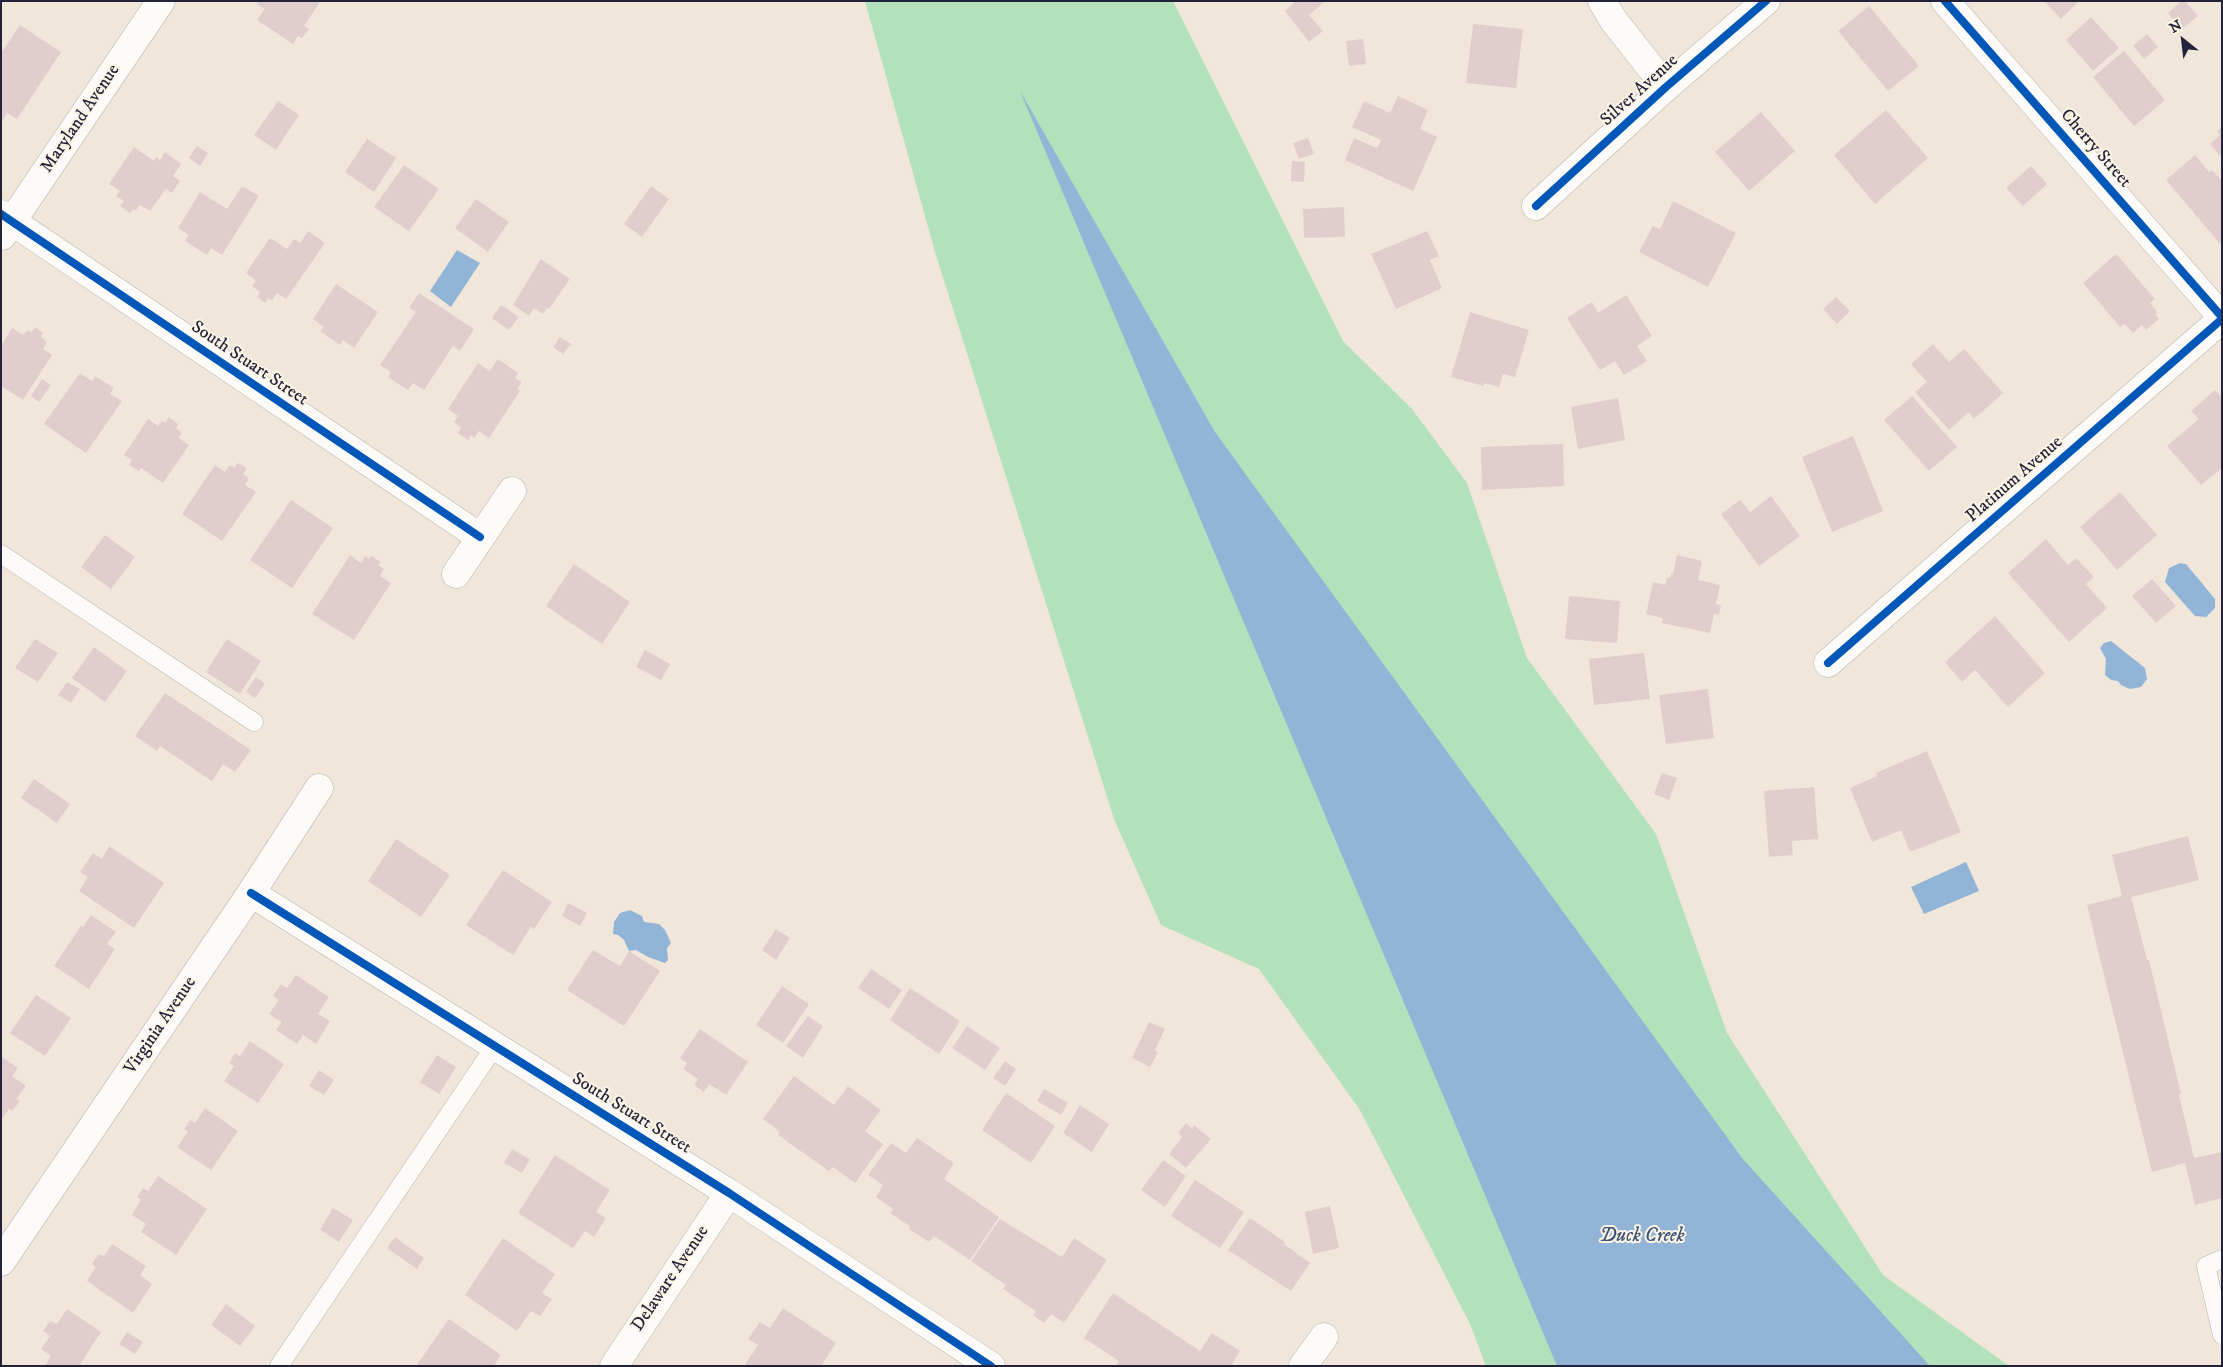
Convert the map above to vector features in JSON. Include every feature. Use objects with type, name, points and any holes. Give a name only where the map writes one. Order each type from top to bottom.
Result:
[{"type":"street","name":"Maryland Avenue","points":[[5,224],[161,1]]},
{"type":"street","points":[[1602,1],[1614,21],[1666,87]]},
{"type":"street","name":"Silver Avenue","points":[[1536,206],[1666,87],[1766,1]]},
{"type":"street","name":"Cherry Street","points":[[1945,1],[2222,318]]},
{"type":"street","name":"South Stuart Street","points":[[5,224],[480,538]]},
{"type":"street","name":"Platinum Avenue","points":[[1828,663],[2222,318]]},
{"type":"street","points":[[456,574],[512,491]]},
{"type":"street","name":"Virginia Avenue","points":[[1,1262],[252,893],[319,788]]},
{"type":"street","name":"South Stuart Street","points":[[252,893],[728,1192],[981,1363]]},
{"type":"street","name":"Delaware Avenue","points":[[614,1366],[728,1192]]},
{"type":"street","points":[[1303,1366],[1324,1337]]},
{"type":"lane","points":[[1,554],[254,722]]},
{"type":"lane","points":[[279,1366],[495,1046]]},
{"type":"lane","points":[[2222,1259],[2206,1266],[2222,1335]]},
{"type":"green space","points":[[865,1],[1173,1],[1343,341],[1412,409],[1467,483],[1527,658],[1656,834],[1727,1033],[1883,1275],[2009,1366],[1486,1366],[1470,1324],[1360,1110],[1259,969],[1161,925],[1114,819],[935,252]]},
{"type":"water","name":"Duck Creek","points":[[1020,91],[1215,432],[1742,1158],[1930,1366],[1557,1366]]},
{"type":"water","points":[[457,250],[480,263],[451,307],[430,291]]},
{"type":"water","points":[[2180,563],[2186,564],[2215,599],[2215,608],[2206,617],[2195,616],[2165,582],[2169,568]]},
{"type":"water","points":[[2111,641],[2145,668],[2147,679],[2141,687],[2130,689],[2105,675],[2106,659],[2100,648],[2104,643]]},
{"type":"water","points":[[1966,862],[1979,891],[1924,914],[1911,887]]},
{"type":"water","points":[[630,910],[642,916],[644,922],[659,924],[665,930],[671,943],[667,948],[668,960],[665,963],[636,950],[629,951],[624,940],[618,935],[613,934],[614,922],[620,913]]},
{"type":"building","points":[[259,1],[320,2],[304,26],[309,29],[302,38],[298,36],[293,44],[257,20],[265,9],[257,4]]},
{"type":"building","points":[[1296,1],[1322,1],[1323,3],[1309,15],[1323,31],[1309,42],[1285,11]]},
{"type":"building","points":[[2044,1],[2079,1],[2061,19]]},
{"type":"building","points":[[2182,1],[2185,1],[2198,16],[2182,29],[2168,13]]},
{"type":"building","points":[[1869,6],[1919,66],[1888,91],[1838,31]]},
{"type":"building","points":[[2091,17],[2119,48],[2093,71],[2066,40]]},
{"type":"building","points":[[1473,24],[1523,29],[1516,88],[1466,83]]},
{"type":"building","points":[[20,25],[61,52],[17,119],[7,113],[3,120],[1,119],[1,53]]},
{"type":"building","points":[[2147,34],[2158,47],[2144,59],[2133,46]]},
{"type":"building","points":[[1363,39],[1366,64],[1349,66],[1346,41]]},
{"type":"building","points":[[2124,51],[2165,100],[2134,126],[2093,77]]},
{"type":"building","points":[[1398,96],[1428,110],[1420,129],[1437,137],[1413,191],[1345,160],[1354,138],[1377,148],[1381,140],[1352,127],[1364,101],[1390,113]]},
{"type":"building","points":[[278,101],[299,115],[276,150],[254,135]]},
{"type":"building","points":[[1886,110],[1928,158],[1875,204],[1834,155]]},
{"type":"building","points":[[1761,112],[1795,151],[1749,191],[1715,152]]},
{"type":"building","points":[[2222,127],[2222,158],[2210,144],[2220,135],[2217,131]]},
{"type":"building","points":[[1308,138],[1314,154],[1299,159],[1293,143]]},
{"type":"building","points":[[367,139],[396,158],[374,192],[345,172]]},
{"type":"building","points":[[197,146],[208,153],[200,166],[189,158]]},
{"type":"building","points":[[134,147],[154,161],[156,157],[160,160],[165,152],[181,164],[173,176],[180,181],[172,193],[166,189],[150,211],[140,205],[130,213],[120,206],[124,201],[116,196],[120,191],[109,184]]},
{"type":"building","points":[[2195,155],[2209,172],[2212,170],[2222,181],[2222,246],[2166,180]]},
{"type":"building","points":[[1292,161],[1305,162],[1304,182],[1291,181]]},
{"type":"building","points":[[404,165],[439,189],[409,231],[374,207]]},
{"type":"building","points":[[2031,166],[2047,184],[2023,206],[2006,188]]},
{"type":"building","points":[[242,186],[259,196],[222,255],[211,248],[207,255],[185,241],[189,235],[178,228],[200,192],[227,209]]},
{"type":"building","points":[[651,186],[669,199],[642,237],[624,224]]},
{"type":"building","points":[[476,199],[509,222],[488,252],[455,228]]},
{"type":"building","points":[[1673,201],[1736,233],[1708,287],[1639,252],[1653,226],[1660,229]]},
{"type":"building","points":[[1344,207],[1345,237],[1304,238],[1303,209]]},
{"type":"building","points":[[308,231],[325,243],[286,299],[277,293],[272,300],[269,298],[265,303],[257,297],[260,292],[252,286],[256,281],[246,273],[270,238],[287,249],[294,239],[300,243]]},
{"type":"building","points":[[1427,231],[1439,256],[1430,260],[1442,288],[1396,309],[1371,254]]},
{"type":"building","points":[[2116,254],[2155,299],[2150,303],[2157,312],[2155,314],[2159,319],[2146,330],[2142,325],[2133,333],[2125,324],[2120,327],[2083,283]]},
{"type":"building","points":[[541,259],[570,279],[549,309],[547,308],[543,314],[534,308],[529,316],[513,305]]},
{"type":"building","points":[[336,284],[378,312],[354,348],[343,340],[340,345],[320,331],[324,327],[313,319]]},
{"type":"building","points":[[419,293],[474,329],[460,351],[453,346],[424,390],[413,383],[408,390],[388,377],[391,372],[380,365],[416,312],[409,308]]},
{"type":"building","points":[[1626,295],[1652,336],[1637,346],[1647,361],[1624,375],[1615,361],[1600,370],[1567,318],[1592,302],[1598,313]]},
{"type":"building","points":[[1836,297],[1850,311],[1837,324],[1823,309]]},
{"type":"building","points":[[501,305],[519,317],[509,330],[492,318]]},
{"type":"building","points":[[1470,312],[1529,330],[1515,377],[1503,374],[1499,387],[1484,383],[1484,386],[1451,377]]},
{"type":"building","points":[[35,327],[43,333],[41,337],[47,342],[43,349],[52,355],[23,400],[1,386],[1,346],[12,328],[23,335],[28,330],[32,332]]},
{"type":"building","points":[[560,337],[571,344],[563,354],[553,347]]},
{"type":"building","points":[[1933,344],[1949,362],[1964,349],[2003,393],[1974,419],[1969,412],[1949,430],[1915,392],[1927,382],[1911,364]]},
{"type":"building","points":[[498,359],[518,373],[515,378],[522,382],[517,389],[520,391],[489,438],[479,431],[474,438],[471,435],[468,440],[458,433],[461,428],[454,422],[458,416],[448,409],[478,363],[490,371]]},
{"type":"building","points":[[80,373],[92,381],[95,376],[114,388],[110,394],[122,401],[86,453],[44,424]]},
{"type":"building","points":[[42,379],[51,385],[39,402],[31,396]]},
{"type":"building","points":[[2215,390],[2222,398],[2222,468],[2201,485],[2167,446],[2199,419],[2191,411]]},
{"type":"building","points":[[1912,396],[1957,447],[1929,471],[1884,420]]},
{"type":"building","points":[[1618,398],[1625,440],[1578,449],[1571,407]]},
{"type":"building","points":[[169,417],[178,424],[176,428],[182,433],[179,438],[189,445],[163,483],[141,468],[139,471],[129,465],[132,460],[124,455],[148,419],[158,426],[162,421],[165,423]]},
{"type":"building","points":[[1853,436],[1883,511],[1832,532],[1802,457]]},
{"type":"building","points":[[1563,444],[1564,486],[1482,490],[1481,447]]},
{"type":"building","points":[[238,463],[247,468],[243,474],[249,478],[245,485],[256,492],[222,541],[182,514],[215,465],[225,472],[230,465],[234,468]]},
{"type":"building","points":[[2120,492],[2157,535],[2117,570],[2080,527]]},
{"type":"building","points":[[1771,496],[1800,536],[1759,566],[1721,514],[1740,500],[1750,512]]},
{"type":"building","points":[[291,500],[333,528],[292,588],[250,560]]},
{"type":"building","points":[[105,535],[135,557],[111,589],[81,567]]},
{"type":"building","points":[[2046,539],[2068,565],[2076,558],[2094,577],[2086,584],[2107,608],[2069,642],[2008,573]]},
{"type":"building","points":[[350,555],[361,563],[365,556],[369,559],[371,556],[381,562],[378,565],[384,569],[380,576],[391,583],[354,640],[312,614]]},
{"type":"building","points":[[1677,555],[1702,561],[1698,580],[1720,585],[1716,604],[1721,605],[1719,615],[1714,614],[1710,633],[1662,623],[1663,618],[1646,614],[1653,582],[1665,585],[1667,578],[1670,578],[1671,573],[1673,574]]},
{"type":"building","points":[[574,564],[630,602],[602,644],[546,606]]},
{"type":"building","points":[[2152,579],[2176,606],[2156,623],[2132,596]]},
{"type":"building","points":[[1569,596],[1620,601],[1617,643],[1565,639]]},
{"type":"building","points":[[1995,616],[2045,673],[2008,707],[1975,670],[1962,682],[1945,662]]},
{"type":"building","points":[[35,639],[58,653],[38,682],[15,668]]},
{"type":"building","points":[[227,639],[261,661],[240,694],[206,672]]},
{"type":"building","points":[[94,647],[127,671],[105,702],[72,678]]},
{"type":"building","points":[[645,650],[670,664],[661,680],[636,667]]},
{"type":"building","points":[[1644,653],[1650,699],[1594,705],[1589,659]]},
{"type":"building","points":[[256,677],[265,684],[255,698],[246,692]]},
{"type":"building","points":[[67,682],[80,689],[71,703],[58,695]]},
{"type":"building","points":[[1708,689],[1714,738],[1666,744],[1659,695]]},
{"type":"building","points":[[165,693],[251,750],[235,772],[223,764],[212,781],[160,746],[157,751],[135,736]]},
{"type":"building","points":[[1927,751],[1961,832],[1910,852],[1901,830],[1872,842],[1850,788],[1877,776],[1876,773]]},
{"type":"building","points":[[1662,773],[1677,778],[1669,800],[1654,794]]},
{"type":"building","points":[[34,779],[70,804],[57,823],[21,798]]},
{"type":"building","points":[[1814,787],[1818,839],[1792,841],[1793,855],[1769,857],[1764,791]]},
{"type":"building","points":[[2188,836],[2199,880],[2131,897],[2147,960],[2149,960],[2181,1094],[2179,1095],[2194,1158],[2222,1152],[2222,1198],[2195,1205],[2185,1163],[2152,1172],[2087,905],[2122,896],[2112,855]]},
{"type":"building","points":[[396,839],[450,875],[421,917],[368,881]]},
{"type":"building","points":[[109,846],[164,883],[134,928],[79,891],[88,877],[80,872],[93,853],[102,859]]},
{"type":"building","points":[[503,870],[552,902],[534,929],[531,927],[513,955],[466,925]]},
{"type":"building","points":[[568,903],[587,913],[580,926],[562,916]]},
{"type":"building","points":[[91,915],[116,932],[107,944],[115,949],[89,989],[54,966],[81,926],[83,927]]},
{"type":"building","points":[[776,929],[790,938],[776,960],[762,950]]},
{"type":"building","points":[[593,950],[620,966],[629,951],[660,971],[624,1026],[567,990]]},
{"type":"building","points":[[871,969],[902,990],[889,1009],[858,988]]},
{"type":"building","points":[[296,975],[329,997],[318,1014],[330,1021],[316,1044],[303,1035],[297,1044],[276,1030],[282,1022],[269,1014],[279,1000],[273,996],[281,984],[287,988]]},
{"type":"building","points":[[782,986],[809,1004],[783,1043],[756,1025]]},
{"type":"building","points":[[910,988],[960,1021],[939,1054],[890,1020]]},
{"type":"building","points":[[36,995],[71,1018],[45,1056],[10,1033]]},
{"type":"building","points":[[808,1016],[823,1026],[803,1058],[786,1046]]},
{"type":"building","points":[[1149,1022],[1165,1029],[1155,1050],[1158,1052],[1150,1067],[1132,1058]]},
{"type":"building","points":[[967,1026],[1000,1048],[985,1070],[952,1048]]},
{"type":"building","points":[[700,1029],[748,1062],[726,1095],[709,1084],[704,1092],[694,1085],[698,1079],[683,1069],[687,1063],[680,1058]]},
{"type":"building","points":[[250,1041],[284,1064],[258,1103],[224,1081],[234,1066],[229,1063],[235,1053],[240,1056]]},
{"type":"building","points":[[437,1055],[456,1067],[439,1094],[420,1082]]},
{"type":"building","points":[[1,1056],[18,1068],[12,1076],[26,1086],[16,1099],[20,1101],[12,1111],[9,1109],[1,1120]]},
{"type":"building","points":[[1005,1061],[1016,1069],[1005,1086],[993,1078]]},
{"type":"building","points":[[319,1070],[334,1080],[324,1095],[309,1086]]},
{"type":"building","points":[[794,1076],[834,1105],[848,1086],[881,1110],[865,1131],[883,1144],[855,1183],[833,1167],[829,1171],[778,1135],[780,1132],[763,1119]]},
{"type":"building","points":[[1044,1089],[1068,1103],[1061,1115],[1037,1101]]},
{"type":"building","points":[[1006,1093],[1055,1126],[1031,1163],[982,1130]]},
{"type":"building","points":[[1080,1105],[1109,1124],[1092,1152],[1063,1133]]},
{"type":"building","points":[[205,1108],[238,1131],[211,1170],[177,1147],[188,1132],[184,1129],[190,1120],[195,1123]]},
{"type":"building","points":[[1186,1123],[1192,1129],[1194,1125],[1211,1139],[1186,1168],[1169,1154],[1182,1137],[1178,1133]]},
{"type":"building","points":[[917,1138],[954,1163],[944,1179],[999,1217],[970,1260],[934,1236],[929,1242],[909,1229],[911,1227],[890,1213],[893,1209],[876,1197],[883,1185],[868,1175],[891,1143],[906,1153]]},
{"type":"building","points":[[512,1149],[530,1159],[522,1173],[504,1163]]},
{"type":"building","points":[[555,1155],[610,1190],[596,1212],[606,1218],[594,1237],[585,1231],[573,1248],[518,1213]]},
{"type":"building","points":[[1163,1160],[1186,1176],[1165,1207],[1141,1190]]},
{"type":"building","points":[[158,1176],[207,1209],[176,1255],[141,1232],[146,1224],[132,1215],[141,1200],[137,1197],[143,1188],[148,1191]]},
{"type":"building","points":[[1195,1180],[1244,1212],[1220,1248],[1171,1216]]},
{"type":"building","points":[[1330,1206],[1339,1248],[1313,1254],[1305,1212]]},
{"type":"building","points":[[333,1208],[353,1220],[339,1242],[320,1230]]},
{"type":"building","points":[[1250,1218],[1285,1242],[1284,1244],[1310,1263],[1291,1291],[1228,1250]]},
{"type":"building","points":[[1000,1219],[1062,1257],[1074,1238],[1107,1260],[1064,1323],[1051,1314],[1044,1323],[1033,1315],[1036,1311],[1003,1289],[1006,1285],[971,1261]]},
{"type":"building","points":[[395,1237],[424,1258],[417,1269],[387,1248]]},
{"type":"building","points":[[503,1238],[555,1274],[542,1293],[552,1299],[540,1316],[531,1311],[517,1331],[465,1295]]},
{"type":"building","points":[[112,1244],[146,1266],[140,1275],[152,1284],[133,1313],[87,1281],[96,1267],[92,1264],[99,1254],[104,1256]]},
{"type":"building","points":[[1113,1293],[1200,1351],[1212,1333],[1240,1351],[1231,1366],[1116,1366],[1119,1361],[1084,1338]]},
{"type":"building","points":[[226,1304],[255,1326],[240,1346],[211,1325]]},
{"type":"building","points":[[783,1308],[836,1343],[821,1366],[745,1365],[758,1345],[748,1339],[760,1322],[770,1328]]},
{"type":"building","points":[[67,1309],[101,1332],[79,1366],[45,1366],[51,1356],[41,1349],[50,1336],[43,1331],[50,1321],[57,1324]]},
{"type":"building","points":[[449,1319],[501,1355],[494,1366],[416,1366]]},
{"type":"building","points":[[127,1332],[143,1342],[135,1354],[119,1344]]},
{"type":"cycle path","points":[[1536,206],[1666,87],[1766,1]]},
{"type":"cycle path","points":[[1945,1],[2222,317]]},
{"type":"cycle path","points":[[1,214],[480,537]]},
{"type":"cycle path","points":[[1828,663],[2222,319]]},
{"type":"cycle path","points":[[251,893],[729,1193],[991,1366]]}]
